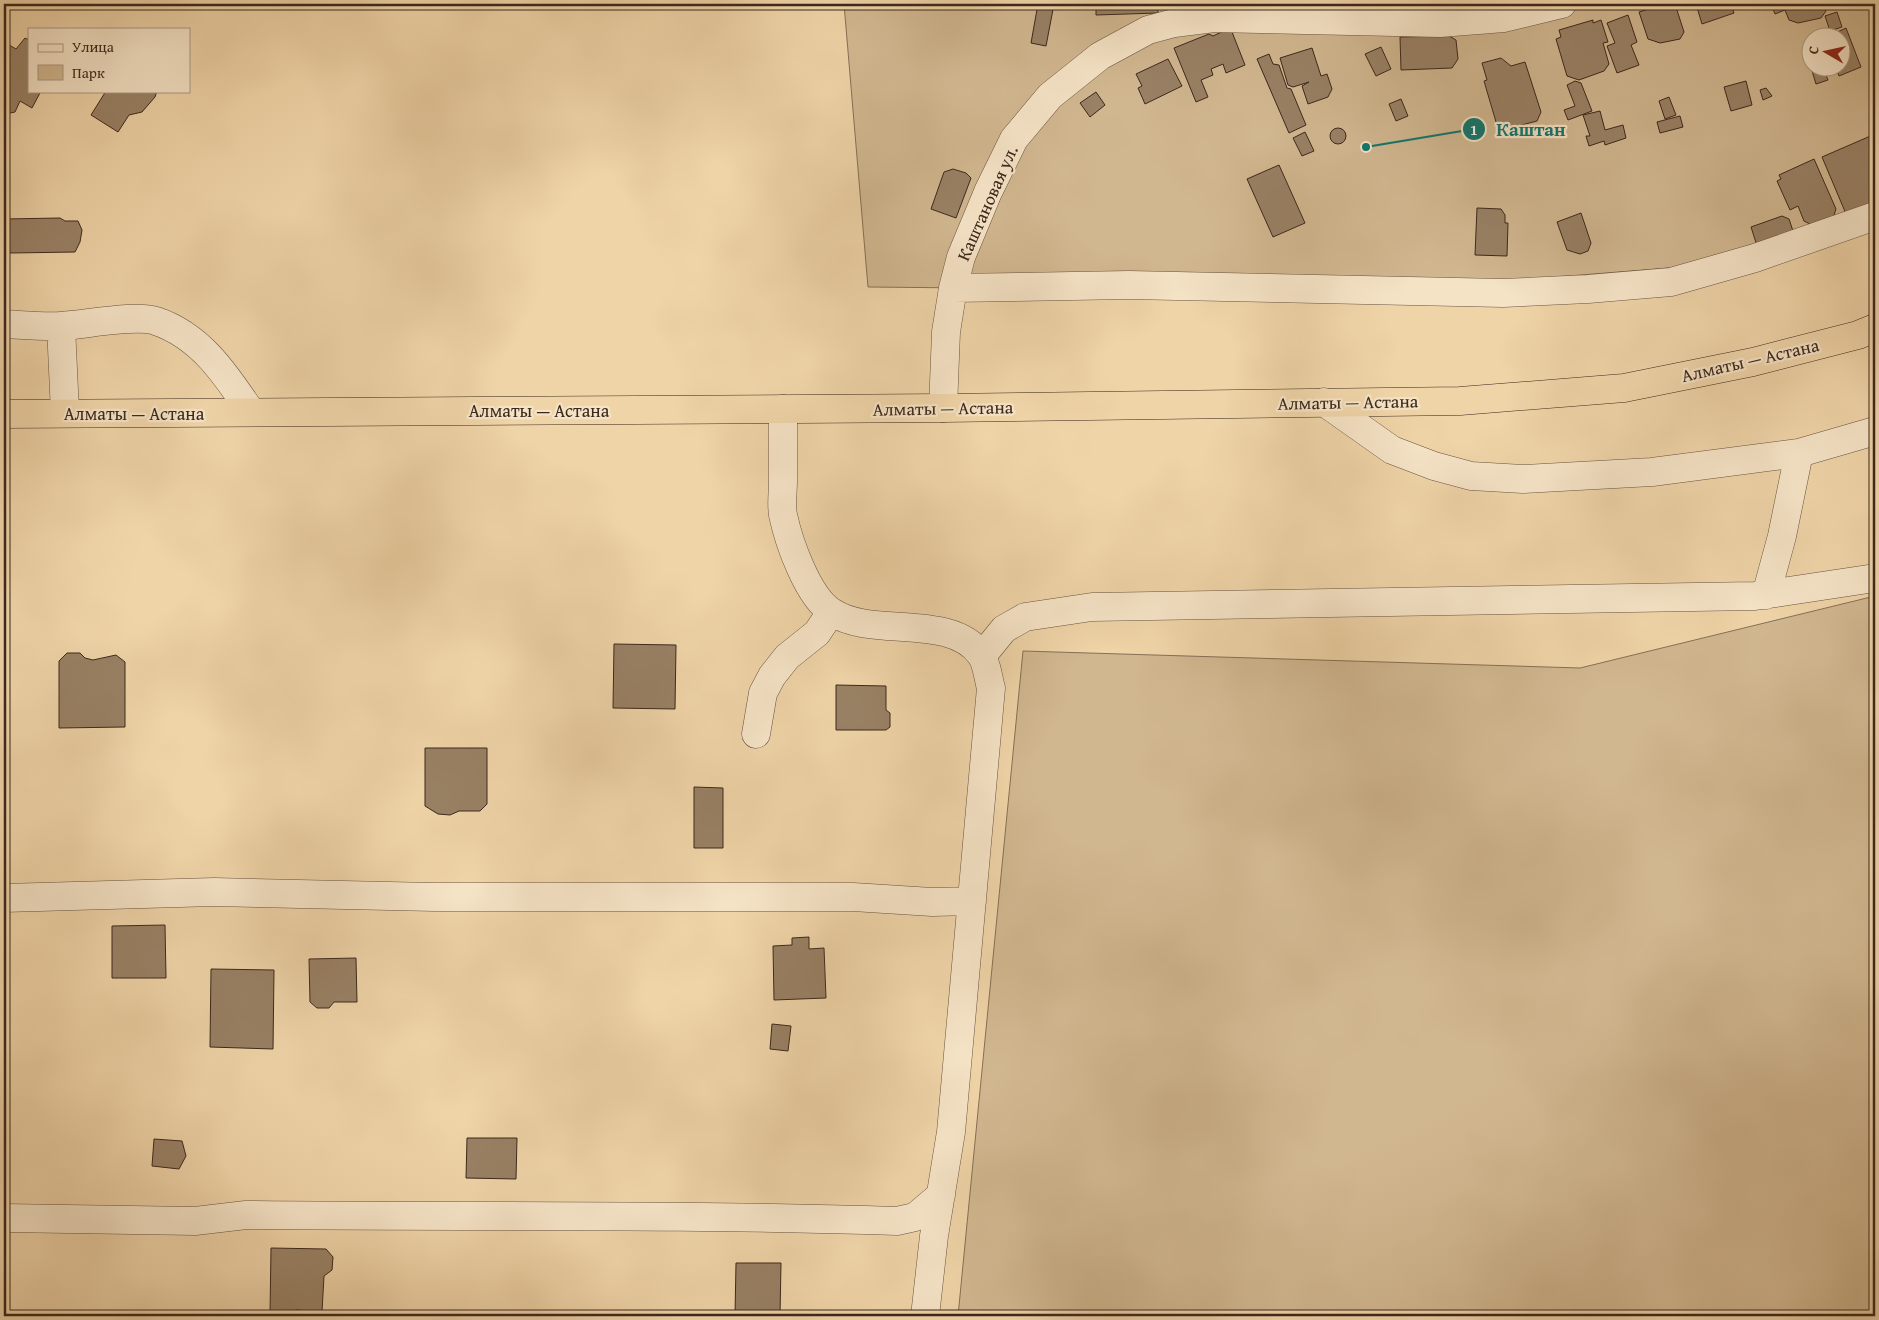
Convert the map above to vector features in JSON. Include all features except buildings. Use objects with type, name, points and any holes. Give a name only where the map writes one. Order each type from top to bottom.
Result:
[{"type":"highway","name":"Алматы — Астана","points":[[4,414],[943,408],[1460,401],[1624,388],[1753,362],[1858,335],[1875,328]]},
{"type":"street","name":"Каштановая ул.","points":[[943,408],[946,332],[953,288],[961,257],[988,192],[1014,139],[1050,96],[1100,56],[1148,30],[1174,23],[1214,18],[1440,22],[1504,18],[1562,4]]},
{"type":"street","points":[[953,288],[1129,285],[1503,293],[1588,289],[1671,282],[1755,258],[1875,216]]},
{"type":"street","points":[[4,324],[61,326],[111,321],[154,320],[177,330],[199,346],[222,370],[250,412]]},
{"type":"street","points":[[61,326],[65,413]]},
{"type":"street","points":[[1324,402],[1392,450],[1434,466],[1471,476],[1524,479],[1652,472],[1798,453],[1875,431]]},
{"type":"street","points":[[783,409],[783,514],[797,558],[817,599],[831,612],[859,623],[943,633],[966,640],[982,656],[991,688],[951,1132],[925,1316]]},
{"type":"street","points":[[1766,595],[1782,536],[1798,453]]},
{"type":"street","points":[[982,656],[1004,629],[1025,617],[1092,607],[1766,595],[1875,578]]},
{"type":"street","points":[[756,734],[763,693],[772,676],[787,657],[816,633],[831,612]]},
{"type":"street","points":[[4,898],[214,892],[444,897],[853,897],[932,902],[972,901]]},
{"type":"street","points":[[4,1218],[195,1221],[246,1215],[601,1215],[759,1217],[897,1222],[915,1218],[941,1195]]},
{"type":"green space","points":[[844,4],[1875,4],[1875,226],[1766,260],[1372,292],[868,287]]},
{"type":"green space","points":[[1875,596],[1875,1316],[958,1316],[1023,651],[1580,668]]},
{"type":"place","name":"Каштан","points":[[1366,147]]}]
